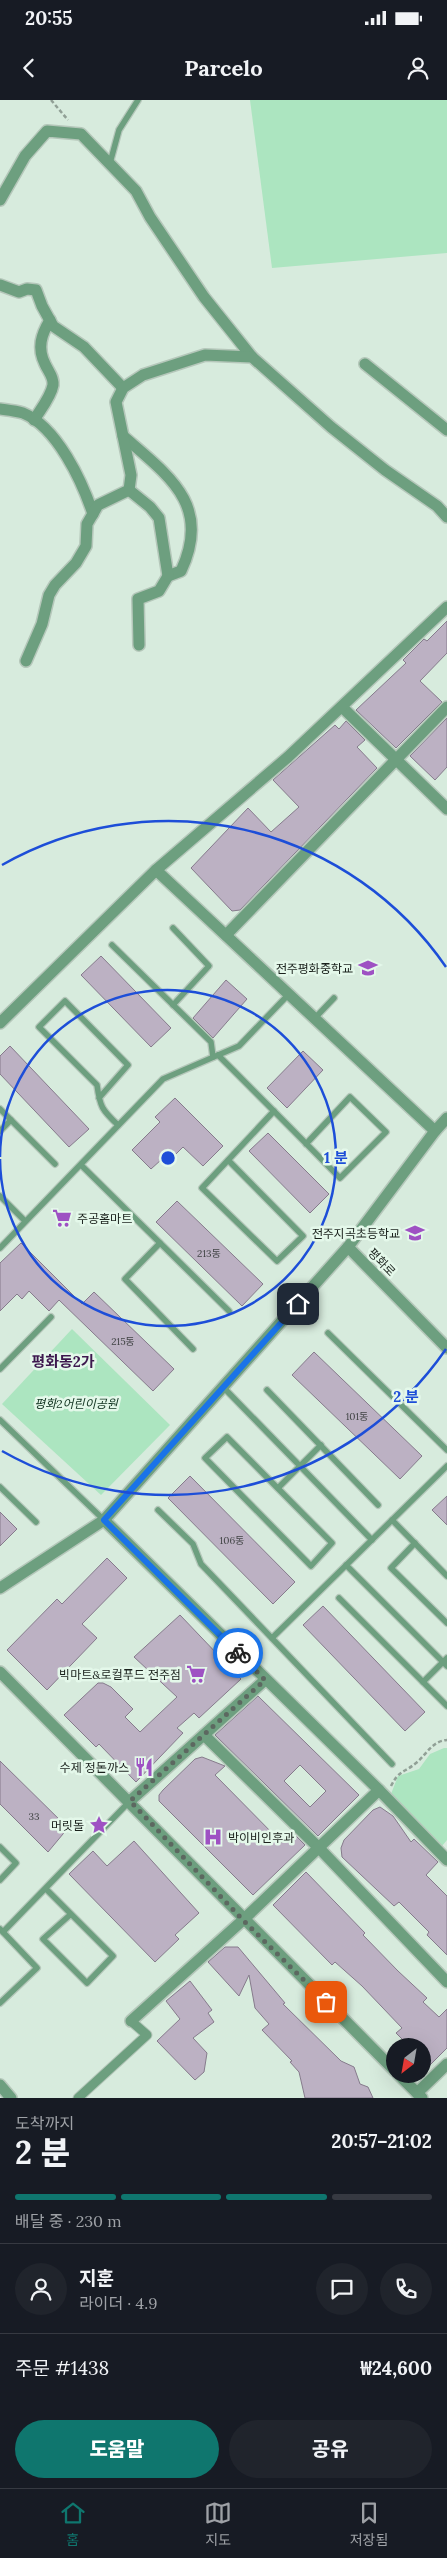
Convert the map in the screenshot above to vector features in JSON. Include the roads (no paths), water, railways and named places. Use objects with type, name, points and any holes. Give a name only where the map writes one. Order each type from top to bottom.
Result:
[{"type":"street","points":[[0,200],[25,156],[47,131],[82,134],[136,191],[150,217],[204,297],[252,357],[331,427],[385,470],[437,506],[447,517]]},
{"type":"street","points":[[0,285],[19,292],[27,289],[36,290],[50,320],[65,336],[84,348],[123,388]]},
{"type":"street","points":[[34,420],[53,385],[52,375],[44,363],[40,348],[41,334],[50,320]]},
{"type":"street","points":[[129,490],[130,475],[116,402],[123,388],[143,375],[205,355],[252,357]]},
{"type":"street","points":[[366,364],[447,430]]},
{"type":"street","points":[[0,409],[23,413],[51,435],[83,483],[93,514]]},
{"type":"street","points":[[122,436],[170,480],[191,512],[190,551],[181,571],[168,576],[159,591],[138,599],[139,645]]},
{"type":"street","points":[[26,661],[42,624],[49,596],[55,585],[76,563],[86,546],[87,524],[98,505],[129,490]]},
{"type":"street","points":[[129,490],[150,506],[160,518],[168,576]]},
{"type":"street","points":[[0,1023],[156,870],[288,757],[447,607]]},
{"type":"street","points":[[342,707],[447,809]]},
{"type":"street","points":[[226,935],[447,707]]},
{"type":"street","points":[[156,870],[434,1131]]},
{"type":"street","name":"평화로","points":[[447,1118],[434,1131],[348,1247],[447,1348]]},
{"type":"street","points":[[0,1588],[104,1520],[224,1388],[348,1247]]},
{"type":"street","points":[[104,1520],[379,1790],[447,1860]]},
{"type":"street","points":[[0,1672],[130,1801],[243,1920],[386,2062]]},
{"type":"street","points":[[130,1801],[265,1680]]},
{"type":"street","points":[[204,1735],[319,1848],[447,1982]]},
{"type":"street","points":[[139,2042],[78,2098],[147,2035],[131,2021],[243,1920],[379,1790]]},
{"type":"street","points":[[407,2083],[420,2096],[447,2064]]},
{"type":"street","points":[[0,2085],[11,2098]]},
{"type":"lane","points":[[110,163],[119,130],[138,100]]},
{"type":"lane","points":[[173,928],[209,966],[173,1005]]},
{"type":"lane","points":[[112,945],[211,1042],[216,1056],[340,1178],[386,1132],[350,1097],[306,1144]]},
{"type":"lane","points":[[0,1248],[163,1079],[239,1046],[289,994]]},
{"type":"lane","points":[[315,1018],[334,998]]},
{"type":"lane","points":[[99,1098],[128,1065],[65,1001],[39,1027],[97,1085],[100,1109],[118,1125]]},
{"type":"lane","points":[[0,1109],[55,1164]]},
{"type":"lane","points":[[228,1160],[303,1236],[278,1261],[202,1188],[228,1160],[274,1111]]},
{"type":"lane","points":[[0,1132],[11,1120]]},
{"type":"lane","points":[[80,1165],[230,1311]]},
{"type":"lane","points":[[0,1196],[26,1222]]},
{"type":"lane","points":[[160,1243],[125,1279],[193,1349]]},
{"type":"lane","points":[[0,1369],[51,1317]]},
{"type":"lane","points":[[328,1333],[447,1450]]},
{"type":"lane","points":[[224,1388],[372,1540]]},
{"type":"lane","points":[[267,1390],[378,1505]]},
{"type":"lane","points":[[0,1420],[104,1520]]},
{"type":"lane","points":[[228,1437],[278,1488],[332,1543],[311,1566],[205,1458],[228,1437]]},
{"type":"lane","points":[[278,1488],[321,1446]]},
{"type":"lane","points":[[272,1638],[447,1466]]},
{"type":"lane","points":[[0,1487],[36,1522]]},
{"type":"lane","points":[[158,1510],[193,1544],[201,1564],[392,1764]]},
{"type":"lane","points":[[392,1520],[447,1576]]},
{"type":"lane","points":[[415,1543],[391,1568],[447,1623]]},
{"type":"lane","points":[[346,1565],[446,1662],[423,1682]]},
{"type":"lane","points":[[339,1598],[447,1706]]},
{"type":"lane","points":[[0,2003],[37,1968],[2,1930],[46,1889],[130,1801]]},
{"type":"lane","points":[[0,1847],[16,1863],[0,1880]]},
{"type":"lane","points":[[46,1889],[114,1956],[87,1983],[43,1940],[71,1914]]},
{"type":"place","name":"전주평화중학교","points":[[368,968]]},
{"type":"place","name":"주공홈마트","points":[[62,1218]]},
{"type":"place","name":"전주지곡초등학교","points":[[415,1233]]},
{"type":"place","name":"빅마트&로컬푸드 전주점","points":[[196,1674]]},
{"type":"place","name":"수제 정돈까스","points":[[144,1767]]},
{"type":"place","name":"머릿돌","points":[[99,1825]]},
{"type":"place","name":"박이비인후과","points":[[213,1837]]},
{"type":"district","name":"평화동2가","points":[[63,1361]]},
{"type":"park label","name":"평화2어린이공원","points":[[76,1403]]}]
